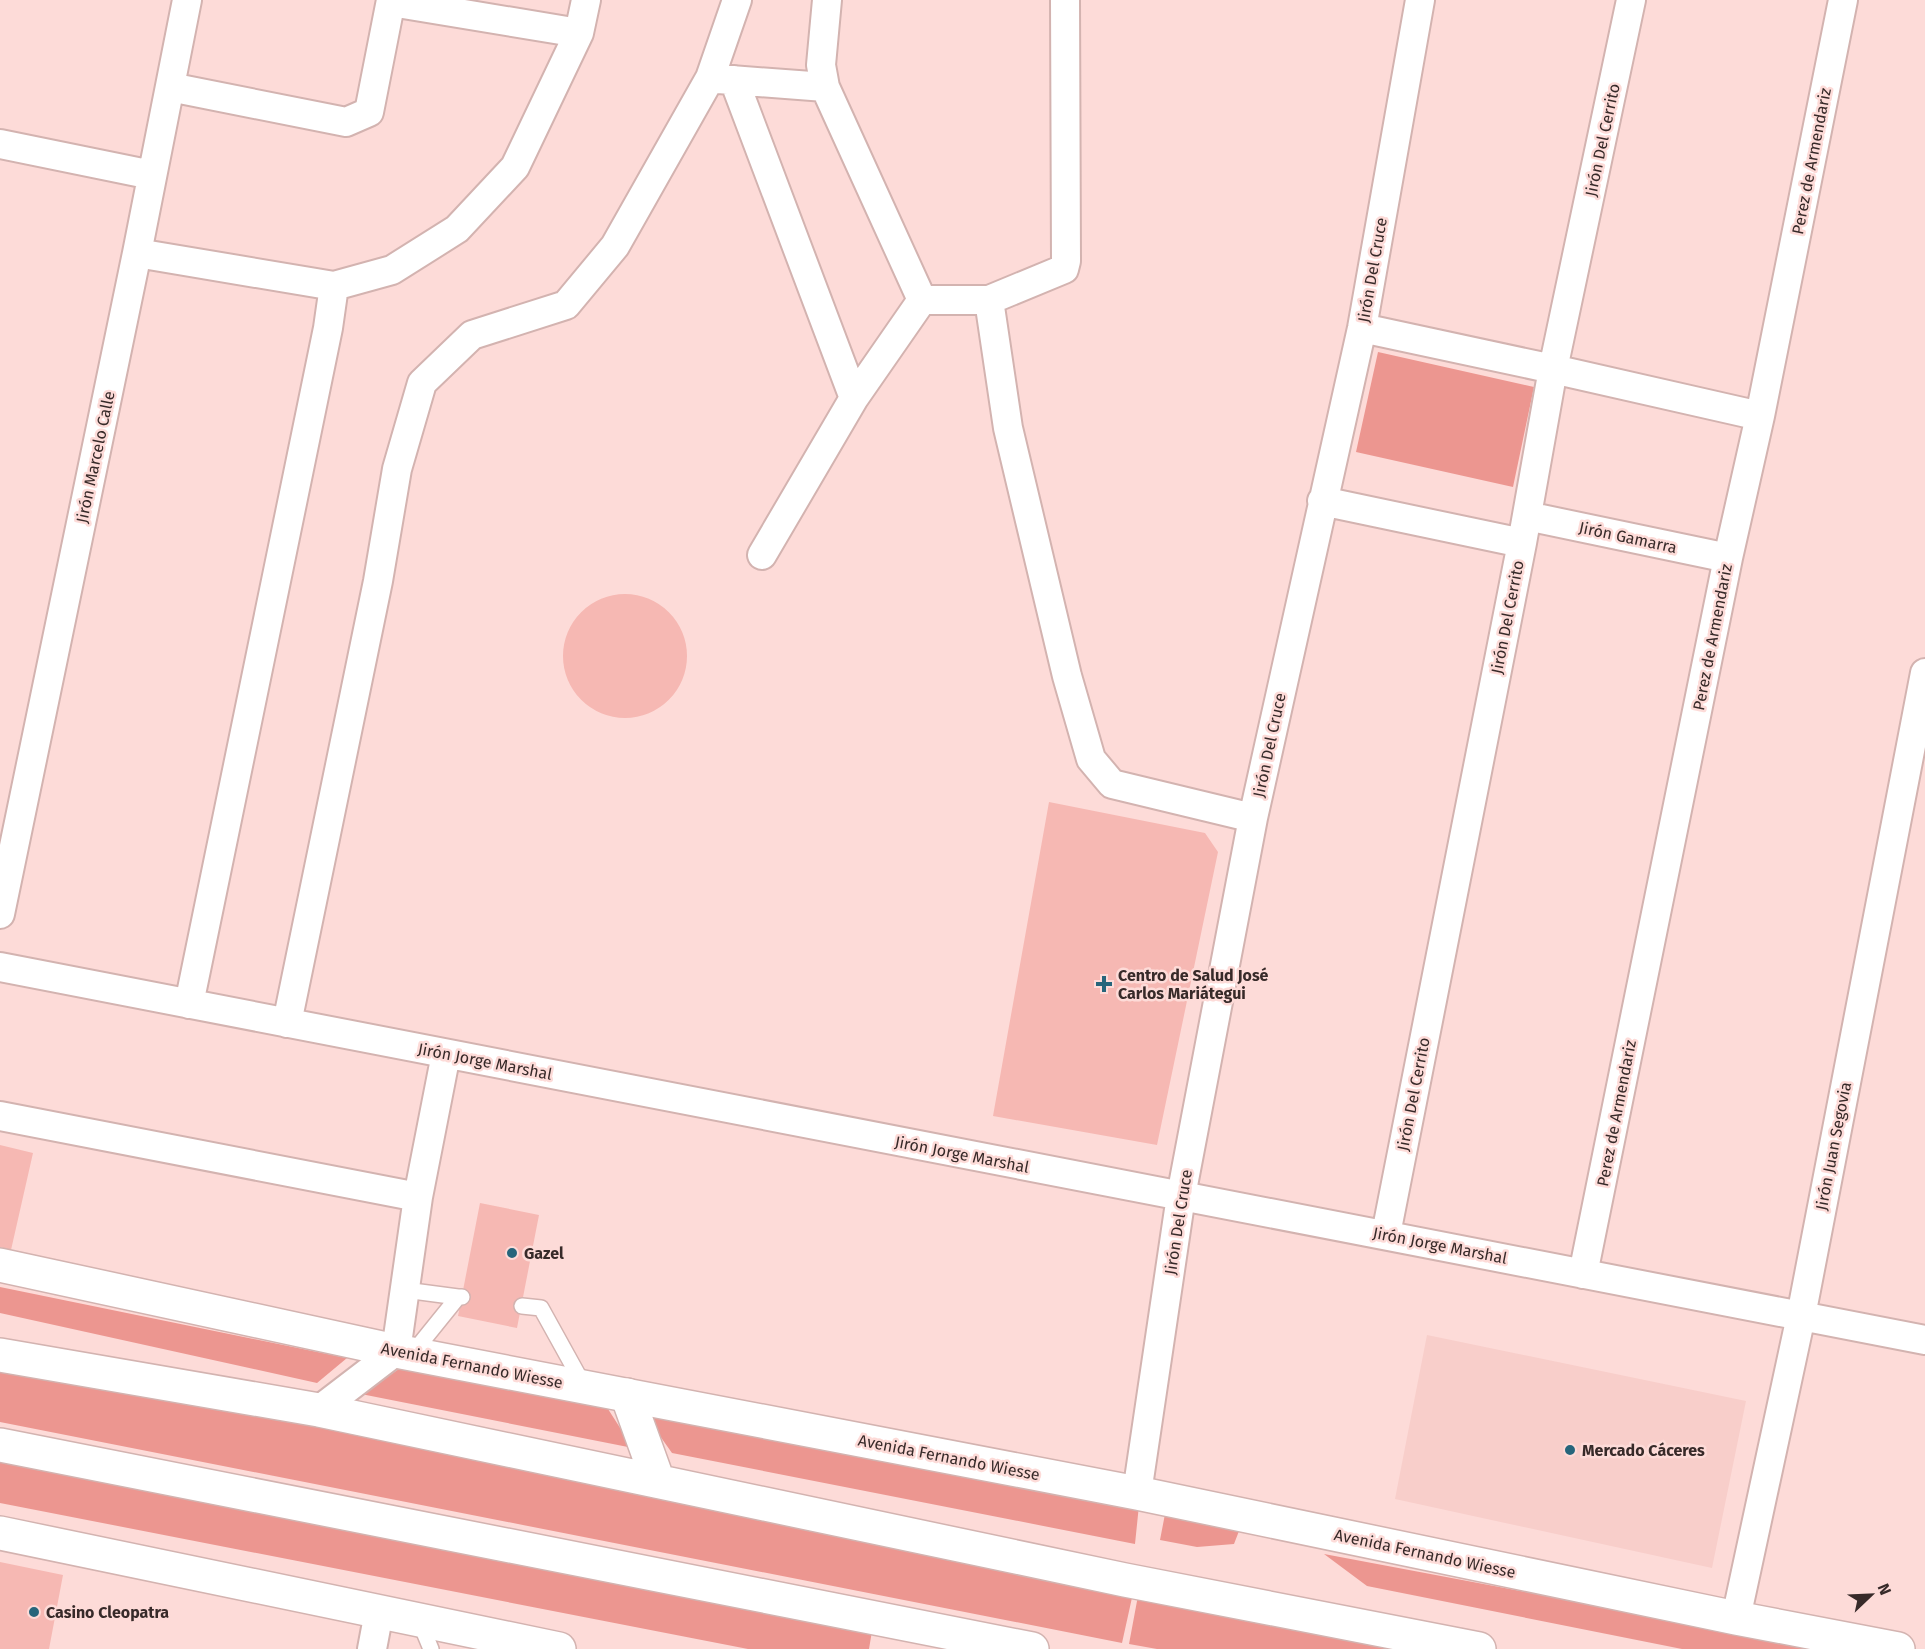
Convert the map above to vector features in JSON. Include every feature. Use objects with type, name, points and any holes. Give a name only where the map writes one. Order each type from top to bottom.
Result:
[{"type":"main road","name":"Avenida Fernando Wiesse","points":[[0,1265],[404,1352],[1137,1493],[1736,1618],[1898,1649]]},
{"type":"main road","points":[[0,1354],[319,1410],[1125,1580],[1479,1649]]},
{"type":"main road","points":[[627,1395],[658,1481]]},
{"type":"main road","points":[[0,1445],[1032,1649]]},
{"type":"main road","points":[[0,1533],[379,1612],[425,1635],[559,1649]]},
{"type":"street","name":"Jirón Marcelo Calle","points":[[0,914],[187,0]]},
{"type":"street","points":[[137,253],[334,286],[392,270],[457,229],[515,167],[579,33],[586,0]]},
{"type":"street","points":[[287,1023],[378,581],[397,470],[422,383],[472,335],[566,305],[615,246],[722,79],[737,0]]},
{"type":"street","points":[[827,0],[821,65],[825,87],[922,300]]},
{"type":"street","points":[[922,300],[989,300],[1064,269],[1066,261],[1065,0]]},
{"type":"street","name":"Jirón Del Cruce","points":[[1137,1493],[1181,1196],[1253,818],[1362,328],[1420,0]]},
{"type":"street","name":"Jirón Del Cerrito","points":[[1386,1234],[1525,530],[1553,369],[1631,0]]},
{"type":"street","name":"Perez de Armendariz","points":[[1583,1274],[1844,0]]},
{"type":"street","points":[[170,87],[346,122],[369,112],[391,1],[579,33]]},
{"type":"street","points":[[722,79],[825,87]]},
{"type":"street","points":[[722,79],[854,398]]},
{"type":"street","points":[[0,144],[152,175]]},
{"type":"street","points":[[189,1004],[328,328],[334,286]]},
{"type":"street","points":[[762,555],[854,398],[922,300]]},
{"type":"street","points":[[989,300],[1008,428],[1067,676],[1091,759],[1112,784],[1253,818]]},
{"type":"street","points":[[1362,328],[1760,416]]},
{"type":"street","name":"Jirón Gamarra","points":[[1322,501],[1728,558]]},
{"type":"street","name":"Jirón Juan Segovia","points":[[1736,1618],[1801,1316],[1925,673]]},
{"type":"street","name":"Jirón Jorge Marshal","points":[[0,967],[1925,1340]]},
{"type":"street","points":[[319,1410],[404,1352],[405,1290],[418,1197],[446,1054]]},
{"type":"street","points":[[0,1116],[418,1197]]},
{"type":"street","points":[[372,1649],[379,1612]]},
{"type":"lane","points":[[404,1352],[460,1297],[405,1290]]},
{"type":"lane","points":[[522,1306],[542,1308],[584,1387]]},
{"type":"shaded area","points":[[1378,352],[1534,387],[1513,487],[1356,452]]},
{"type":"shaded area","points":[[0,1287],[347,1358],[317,1383],[0,1313]]},
{"type":"shaded area","name":"Mercado Cáceres","points":[[1427,1335],[1746,1401],[1712,1568],[1395,1499]]},
{"type":"shaded area","points":[[0,1361],[1135,1584],[1122,1643],[0,1422]]},
{"type":"shaded area","points":[[399,1369],[608,1409],[633,1448],[361,1394]]},
{"type":"shaded area","points":[[643,1412],[1139,1505],[1135,1544],[672,1453]]},
{"type":"shaded area","points":[[0,1461],[872,1631],[869,1649],[748,1649],[0,1503]]},
{"type":"shaded area","points":[[1165,1514],[1239,1531],[1234,1544],[1197,1547],[1160,1540]]},
{"type":"shaded area","points":[[1324,1554],[1830,1649],[1682,1649],[1367,1586]]},
{"type":"shaded area","points":[[1140,1585],[1470,1649],[1157,1649],[1129,1644]]},
{"type":"building","points":[[625,594],[649,599],[669,612],[682,632],[687,656],[682,680],[669,700],[649,713],[625,718],[601,713],[581,700],[568,680],[563,656],[568,632],[581,612],[601,599]]},
{"type":"building","name":"Centro de Salud José Carlos Mariátegui","points":[[1049,802],[1205,833],[1218,852],[1157,1145],[993,1116]]},
{"type":"building","points":[[0,1145],[33,1153],[11,1250],[0,1247]]},
{"type":"building","points":[[480,1203],[539,1215],[517,1328],[458,1316]]},
{"type":"building","name":"Casino Cleopatra","points":[[0,1562],[63,1575],[49,1649],[0,1649]]},
{"type":"place","name":"Centro de Salud José Carlos Mariátegui","points":[[1104,984]]},
{"type":"place","name":"Gazel","points":[[512,1253]]},
{"type":"place","name":"Mercado Cáceres","points":[[1570,1450]]},
{"type":"place","name":"Casino Cleopatra","points":[[34,1612]]}]
